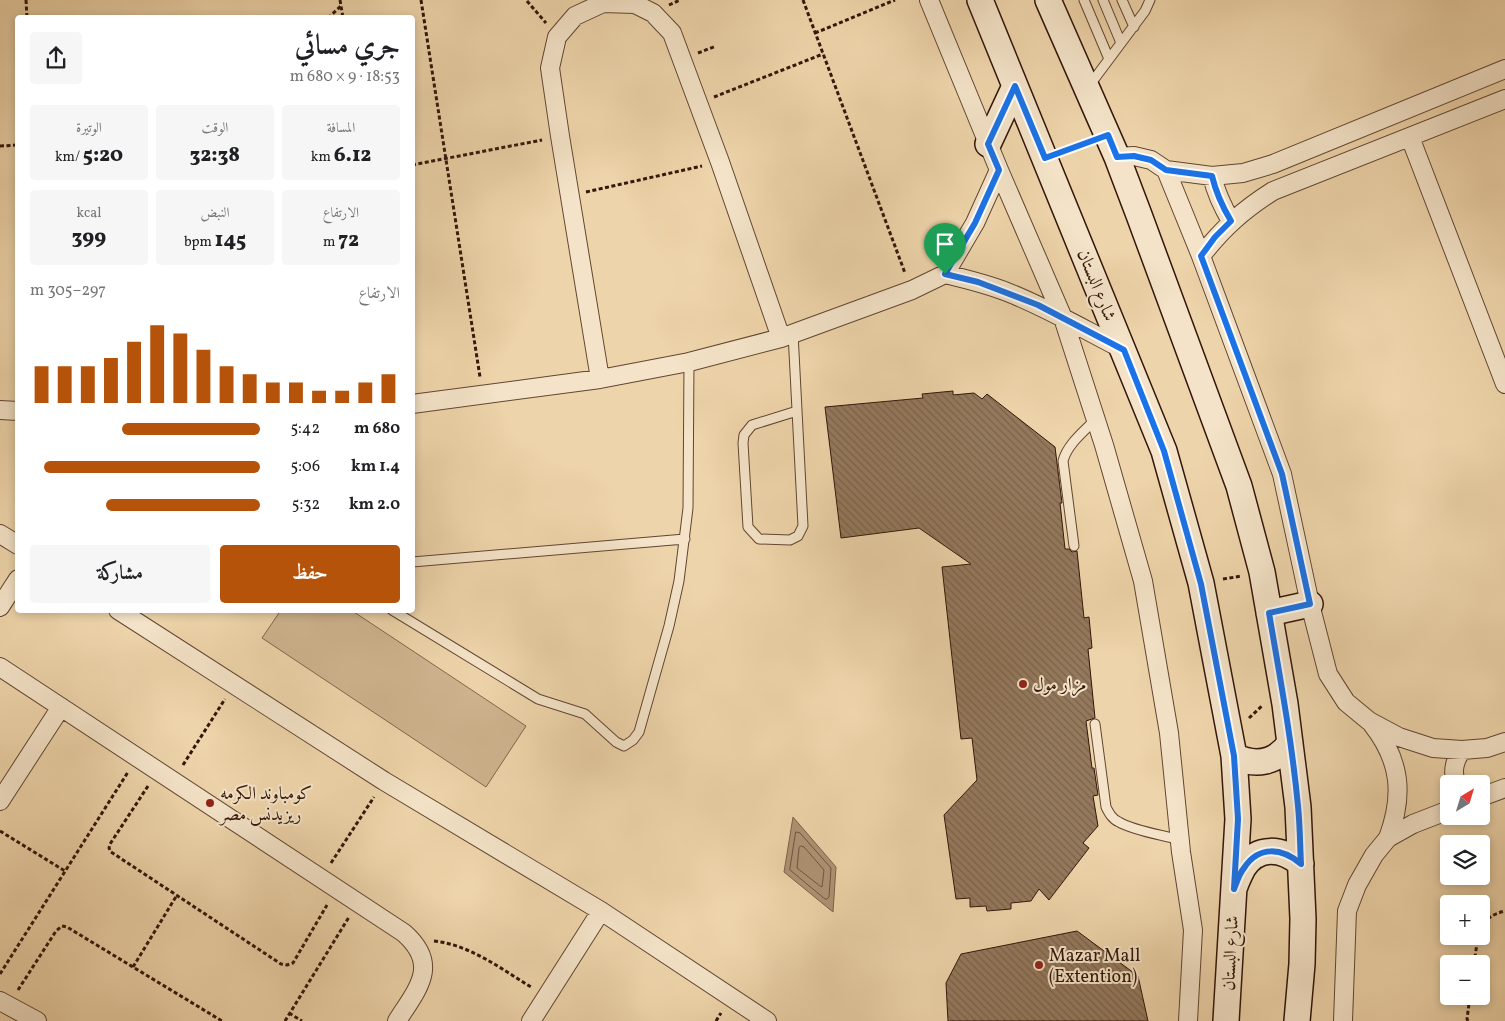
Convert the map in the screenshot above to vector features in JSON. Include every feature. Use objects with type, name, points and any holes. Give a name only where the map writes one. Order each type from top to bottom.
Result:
[{"type":"street","points":[[929,0],[1062,318],[1104,445],[1143,582],[1169,733],[1180,840],[1193,930],[1188,1021]]},
{"type":"street","name":"شارع البستان","points":[[980,0],[1164,451],[1201,584],[1234,756],[1238,819],[1226,1021]]},
{"type":"street","points":[[1048,0],[1117,157],[1239,486],[1262,572],[1285,704],[1298,807],[1303,919],[1302,964],[1297,1021]]},
{"type":"street","points":[[600,379],[550,68],[557,37],[575,16],[603,3],[635,4],[653,13],[672,33],[787,335]]},
{"type":"street","points":[[1117,157],[1134,156],[1151,160],[1166,170],[1212,176],[1243,173],[1273,164],[1505,69]]},
{"type":"street","points":[[988,144],[1015,86]]},
{"type":"street","points":[[1201,256],[1215,237],[1231,221],[1273,191],[1505,99]]},
{"type":"street","points":[[1410,137],[1505,384]]},
{"type":"street","points":[[415,404],[600,379],[689,362],[787,335],[912,290],[945,274],[975,223],[999,170]]},
{"type":"street","points":[[1166,170],[1201,256],[1282,474],[1310,604],[1328,674],[1346,702],[1368,721],[1382,737],[1392,756],[1397,776],[1399,798],[1397,811],[1388,838],[1357,885],[1346,911],[1343,1021]]},
{"type":"street","points":[[1212,176],[1222,207],[1231,221]]},
{"type":"street","points":[[945,274],[1006,291],[1124,350]]},
{"type":"street","points":[[0,410],[15,411]]},
{"type":"street","points":[[0,534],[15,543]]},
{"type":"street","points":[[0,607],[15,584]]},
{"type":"street","points":[[1269,613],[1310,604]]},
{"type":"street","points":[[123,613],[384,781],[600,912],[767,1021]]},
{"type":"street","points":[[0,667],[358,902],[416,943],[422,956],[424,970],[420,984],[397,1021]]},
{"type":"street","points":[[0,801],[61,707]]},
{"type":"street","points":[[1368,721],[1399,737],[1433,748],[1462,750],[1487,748],[1505,742]]},
{"type":"street","points":[[1234,756],[1250,762],[1268,761],[1285,751],[1290,743]]},
{"type":"street","points":[[1454,775],[1454,765],[1462,750]]},
{"type":"street","points":[[1490,794],[1505,788]]},
{"type":"street","points":[[1388,838],[1413,824],[1440,814]]},
{"type":"street","points":[[1234,889],[1243,869],[1250,860],[1259,854],[1270,851],[1281,852],[1292,856],[1301,864]]},
{"type":"street","points":[[531,1021],[600,912]]},
{"type":"street","points":[[4,1003],[37,1021]]},
{"type":"lane","points":[[1084,0],[1110,59]]},
{"type":"lane","points":[[1104,0],[1122,43]]},
{"type":"lane","points":[[1122,0],[1134,27]]},
{"type":"lane","points":[[1141,0],[1145,10]]},
{"type":"lane","points":[[1088,88],[1134,27],[1150,0]]},
{"type":"lane","points":[[787,335],[797,411],[802,526],[798,536],[790,540],[759,538],[748,527],[744,435],[752,425],[797,411]]},
{"type":"lane","points":[[397,613],[538,700],[585,714],[616,742],[624,746],[633,740],[644,714],[674,607],[688,508],[690,475],[689,362]]},
{"type":"lane","points":[[1074,546],[1064,462],[1065,456],[1072,444],[1095,420]]},
{"type":"lane","points":[[415,562],[684,539]]},
{"type":"lane","points":[[1095,724],[1106,807],[1109,813],[1126,825],[1180,840]]},
{"type":"path","points":[[26,0],[27,15]]},
{"type":"path","points":[[340,0],[342,15]]},
{"type":"path","points":[[421,0],[482,395]]},
{"type":"path","points":[[803,0],[912,290]]},
{"type":"path","points":[[815,33],[895,0]]},
{"type":"path","points":[[527,1],[557,37]]},
{"type":"path","points":[[331,15],[341,6]]},
{"type":"path","points":[[712,98],[823,54]]},
{"type":"path","points":[[1045,158],[1108,135]]},
{"type":"path","points":[[415,164],[560,136]]},
{"type":"path","points":[[0,146],[15,145]]},
{"type":"path","points":[[569,195],[720,162]]},
{"type":"path","points":[[1201,584],[1262,572]]},
{"type":"path","points":[[173,781],[235,684]]},
{"type":"path","points":[[0,974],[138,757]]},
{"type":"path","points":[[158,770],[110,844],[111,852],[281,964],[287,965],[293,963],[337,889]]},
{"type":"path","points":[[321,878],[384,781]]},
{"type":"path","points":[[0,831],[65,871]]},
{"type":"path","points":[[133,967],[177,895]]},
{"type":"path","points":[[284,1021],[358,902]]},
{"type":"path","points":[[1490,917],[1493,914],[1505,911]]},
{"type":"path","points":[[4,1003],[56,931],[62,926],[67,927],[222,1021]]},
{"type":"path","points":[[416,943],[433,941],[450,943],[466,948],[547,996]]},
{"type":"path","points":[[1468,1021],[1469,1005]]},
{"type":"path","points":[[289,1013],[302,1021]]},
{"type":"shaded area","points":[[279,613],[356,613],[526,726],[486,787],[262,638]]},
{"type":"water","points":[[793,817],[836,867],[833,912],[784,872]]},
{"type":"building","name":"مزار مول","points":[[953,391],[953,395],[974,393],[982,399],[987,394],[1055,447],[1062,503],[1060,503],[1065,549],[1069,549],[1072,552],[1077,551],[1084,618],[1089,617],[1092,648],[1088,649],[1095,718],[1086,721],[1092,768],[1094,768],[1098,795],[1093,796],[1098,826],[1083,843],[1089,848],[1049,900],[1039,889],[1031,901],[1011,903],[1011,909],[987,911],[986,906],[970,907],[970,898],[956,899],[944,815],[977,780],[972,738],[961,739],[942,567],[971,564],[919,528],[841,538],[825,407],[923,398],[922,394]]},
{"type":"building","name":"Mazar Mall (Extention)","points":[[1077,931],[1138,976],[1148,1021],[948,1021],[946,983],[961,954]]},
{"type":"place","name":"مزار مول","points":[[1023,684]]},
{"type":"place","name":"كومباوند الكرمه ريزيدنس مصر","points":[[210,803]]},
{"type":"place","name":"Mazar Mall (Extention)","points":[[1039,965]]},
{"type":"route","points":[[1015,86],[1045,158],[1108,135],[1117,157],[1134,156],[1151,160],[1166,170],[1212,176],[1222,207],[1231,221],[1215,237],[1201,256],[1282,474],[1310,604],[1269,613],[1290,743],[1298,807],[1301,864],[1292,856],[1281,852],[1270,851],[1259,854],[1250,860],[1243,869],[1234,889],[1238,819],[1234,756],[1201,584],[1164,451],[1124,350],[1038,305],[1006,291],[945,274],[975,223],[999,170],[988,144],[1015,86]]}]
